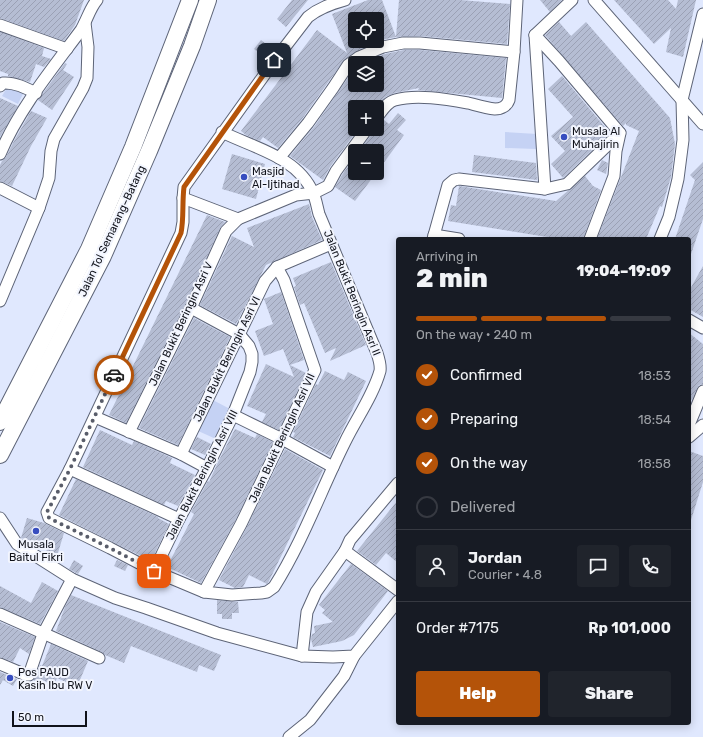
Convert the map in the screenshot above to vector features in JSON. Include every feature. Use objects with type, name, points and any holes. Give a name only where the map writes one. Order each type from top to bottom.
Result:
[{"type":"highway","name":"Jalan Tol Semarang–Batang","points":[[0,422],[89,249],[133,147],[190,0]]},
{"type":"highway","name":"Jalan Tol Semarang–Batang","points":[[0,455],[103,256],[149,151],[192,46],[208,0]]},
{"type":"street","points":[[204,592],[154,571],[49,518],[47,512],[95,417],[181,233],[183,222],[184,187],[222,132],[308,17],[331,2],[345,0]]},
{"type":"street","points":[[384,109],[394,100],[410,98],[451,100],[496,109],[507,104],[514,52],[517,0]]},
{"type":"street","points":[[535,35],[572,0]]},
{"type":"street","points":[[594,0],[703,124]]},
{"type":"street","points":[[0,154],[7,138],[36,93],[85,23],[92,1]]},
{"type":"street","points":[[661,237],[669,217],[678,179],[683,140],[682,100],[703,14]]},
{"type":"street","points":[[0,301],[40,208],[49,178],[50,151],[54,139],[84,88],[87,78],[88,46],[85,23]]},
{"type":"street","points":[[0,25],[67,48]]},
{"type":"street","points":[[535,35],[620,133]]},
{"type":"street","points":[[535,35],[545,189]]},
{"type":"street","points":[[278,158],[308,123],[348,64],[359,57],[384,47],[404,43],[420,43],[514,52]]},
{"type":"street","points":[[0,86],[3,83],[8,82],[36,93]]},
{"type":"street","name":"Jalan Bukit Beringin Asri II","points":[[204,592],[232,594],[261,593],[272,589],[279,578],[334,467],[344,442],[368,399],[380,371],[378,353],[319,214],[314,193],[301,175],[289,164],[222,132]]},
{"type":"street","points":[[434,237],[448,185],[454,180],[460,179],[545,189],[567,184],[620,133]]},
{"type":"street","points":[[591,237],[614,176],[616,151],[620,133]]},
{"type":"street","points":[[314,193],[328,186],[336,171],[362,136]]},
{"type":"street","points":[[0,188],[40,208]]},
{"type":"street","name":"Jalan Bukit Beringin Asri V","points":[[129,432],[191,308],[226,231],[238,219],[296,195],[314,193]]},
{"type":"street","points":[[183,198],[238,219]]},
{"type":"street","points":[[277,267],[331,244]]},
{"type":"street","name":"Jalan Bukit Beringin Asri VI","points":[[180,454],[265,281],[277,267]]},
{"type":"street","name":"Jalan Bukit Beringin Asri VII","points":[[204,592],[241,524],[315,370],[284,280],[277,267]]},
{"type":"street","points":[[191,308],[239,334]]},
{"type":"street","points":[[691,321],[703,328]]},
{"type":"street","name":"Jalan Bukit Beringin Asri VIII","points":[[154,571],[179,519],[233,416],[250,372],[252,354],[249,346],[239,334]]},
{"type":"street","points":[[691,421],[703,391]]},
{"type":"street","points":[[233,416],[282,439],[334,467]]},
{"type":"street","points":[[95,417],[180,454],[207,468]]},
{"type":"street","points":[[691,435],[703,425]]},
{"type":"street","points":[[70,469],[179,519]]},
{"type":"street","points":[[302,656],[307,612],[316,592],[345,551],[350,540],[396,485]]},
{"type":"street","points":[[0,518],[16,544],[72,579],[115,598],[217,633],[302,656],[354,656]]},
{"type":"street","points":[[345,551],[396,589]]},
{"type":"street","points":[[0,664],[26,676],[29,675],[43,634],[72,579]]},
{"type":"street","points":[[288,737],[310,720],[344,676],[354,656],[396,604]]},
{"type":"street","points":[[0,614],[99,658]]},
{"type":"shaded area","points":[[8,86],[23,94],[18,104],[2,96]]},
{"type":"shaded area","points":[[505,132],[537,134],[536,149],[505,148]]},
{"type":"shaded area","points":[[211,399],[230,409],[216,439],[196,430]]},
{"type":"building","points":[[0,0],[84,0],[75,25],[64,41],[0,18]]},
{"type":"building","points":[[292,0],[308,0],[286,27],[277,19]]},
{"type":"building","points":[[368,0],[382,0],[396,37],[384,39],[384,12],[348,12],[348,48],[363,48],[344,60],[302,119],[278,148],[263,137],[260,141],[246,135],[241,131],[317,30],[347,53],[332,14]]},
{"type":"building","points":[[399,0],[460,0],[510,4],[507,44],[421,36],[396,37]]},
{"type":"building","points":[[540,0],[562,0],[550,12]]},
{"type":"building","points":[[614,0],[668,0],[676,9],[678,0],[696,0],[683,57],[666,52],[671,28],[654,44]]},
{"type":"building","points":[[559,22],[571,36],[586,22],[670,118],[675,144],[671,177],[662,207],[660,206],[647,237],[598,237],[639,131],[626,125],[626,123],[623,126],[545,35]]},
{"type":"building","points":[[0,32],[44,48],[42,56],[51,59],[44,67],[36,64],[30,82],[8,76],[8,74],[0,71]]},
{"type":"building","points":[[261,40],[274,50],[267,59],[254,49]]},
{"type":"building","points":[[404,50],[420,50],[506,58],[502,98],[418,90],[419,88],[394,93],[382,100],[348,100],[348,136],[353,136],[330,167],[323,180],[290,156],[314,127],[348,78],[348,92],[384,92],[384,56],[380,56]]},
{"type":"building","points":[[65,63],[67,64],[63,70],[74,77],[52,110],[38,100]]},
{"type":"building","points":[[562,76],[610,133],[563,178],[551,164],[565,151],[551,136],[573,117],[548,89]]},
{"type":"building","points":[[0,98],[18,106],[0,137]]},
{"type":"building","points":[[31,111],[47,118],[31,146],[12,186],[0,181],[0,165],[6,157]]},
{"type":"building","points":[[398,113],[406,120],[397,130],[404,135],[384,162],[384,144],[364,144],[371,136],[384,136],[384,120],[389,124]]},
{"type":"building","name":"Masjid Al-Ijtihad","points":[[232,154],[265,164],[256,199],[222,189]]},
{"type":"building","points":[[474,155],[536,163],[537,180],[472,172]]},
{"type":"building","points":[[602,160],[608,163],[606,174],[597,170]]},
{"type":"building","points":[[703,162],[703,219],[691,254],[691,237],[676,237],[695,180],[690,175]]},
{"type":"building","points":[[348,167],[348,180],[371,180],[355,201],[335,187]]},
{"type":"building","points":[[585,176],[593,186],[601,190],[584,237],[548,237],[448,221],[451,205],[456,206],[459,186],[556,201]]},
{"type":"building","points":[[309,204],[312,217],[322,240],[266,265],[236,324],[200,305],[232,236],[254,247],[247,228]]},
{"type":"building","points":[[207,215],[225,222],[220,228],[185,305],[126,423],[109,415]]},
{"type":"building","points":[[331,262],[366,345],[330,361],[336,348],[325,353],[304,303],[300,305],[294,287],[296,286],[293,278]]},
{"type":"building","points":[[703,266],[703,317],[691,310],[691,287]]},
{"type":"building","points":[[281,292],[304,360],[290,365],[306,373],[279,430],[262,422],[266,414],[247,406],[266,364],[294,377],[283,349],[264,356],[255,331],[273,324],[264,299]]},
{"type":"building","points":[[194,318],[230,337],[178,445],[139,428]]},
{"type":"building","points":[[691,335],[703,344],[703,384],[699,385],[692,400]]},
{"type":"building","points":[[325,371],[344,380],[348,372],[366,381],[330,456],[293,437],[295,433],[293,432],[316,384],[318,385]]},
{"type":"building","points":[[235,429],[255,438],[257,434],[273,442],[235,521],[201,583],[167,567],[194,514],[191,512],[208,481],[209,482]]},
{"type":"building","points":[[100,430],[132,445],[134,441],[172,458],[170,463],[195,475],[178,506],[166,501],[164,505],[83,467]]},
{"type":"building","points":[[197,437],[211,444],[205,455],[191,449]]},
{"type":"building","points":[[285,449],[323,470],[268,583],[267,584],[249,575],[243,587],[235,588],[219,580]]},
{"type":"building","points":[[691,452],[703,456],[703,482],[691,520]]},
{"type":"building","points":[[76,479],[158,517],[169,524],[151,561],[59,515]]},
{"type":"building","points":[[396,502],[396,561],[386,553],[376,565],[357,551]]},
{"type":"building","points":[[27,518],[44,523],[64,533],[57,556],[46,552],[48,546],[21,538]]},
{"type":"building","points":[[74,560],[83,566],[78,574],[69,569]]},
{"type":"building","points":[[117,560],[128,565],[125,571],[114,566]]},
{"type":"building","points":[[351,564],[388,591],[354,635],[342,641],[313,647],[311,639],[312,634],[315,633],[314,626],[333,622],[322,613],[325,610],[319,605]]},
{"type":"building","points":[[42,582],[58,591],[40,624],[0,607],[0,586],[31,603]]},
{"type":"building","points":[[71,595],[221,655],[214,671],[199,665],[197,672],[131,646],[124,663],[56,631]]},
{"type":"building","points":[[217,600],[238,602],[239,613],[232,613],[232,619],[222,619],[222,614],[217,614]]},
{"type":"building","points":[[0,622],[35,637],[29,654],[20,648],[13,662],[0,657]]},
{"type":"building","points":[[51,644],[88,661],[77,687],[57,678],[54,685],[40,679],[38,682],[33,680],[40,665],[42,666]]},
{"type":"building","points":[[0,672],[17,679],[13,686],[3,680],[0,685]]},
{"type":"way so far","points":[[114,375],[70,469],[47,512],[47,515],[49,518],[154,571]]},
{"type":"place","name":"Musala Al Muhajirin","points":[[564,137]]},
{"type":"place","name":"Masjid Al-Ijtihad","points":[[244,177]]},
{"type":"place","name":"Musala Baitul Fikri","points":[[36,531]]},
{"type":"place","name":"Pos PAUD Kasih Ibu RW V","points":[[10,678]]},
{"type":"route","points":[[114,375],[181,233],[183,222],[184,187],[274,60]]}]
